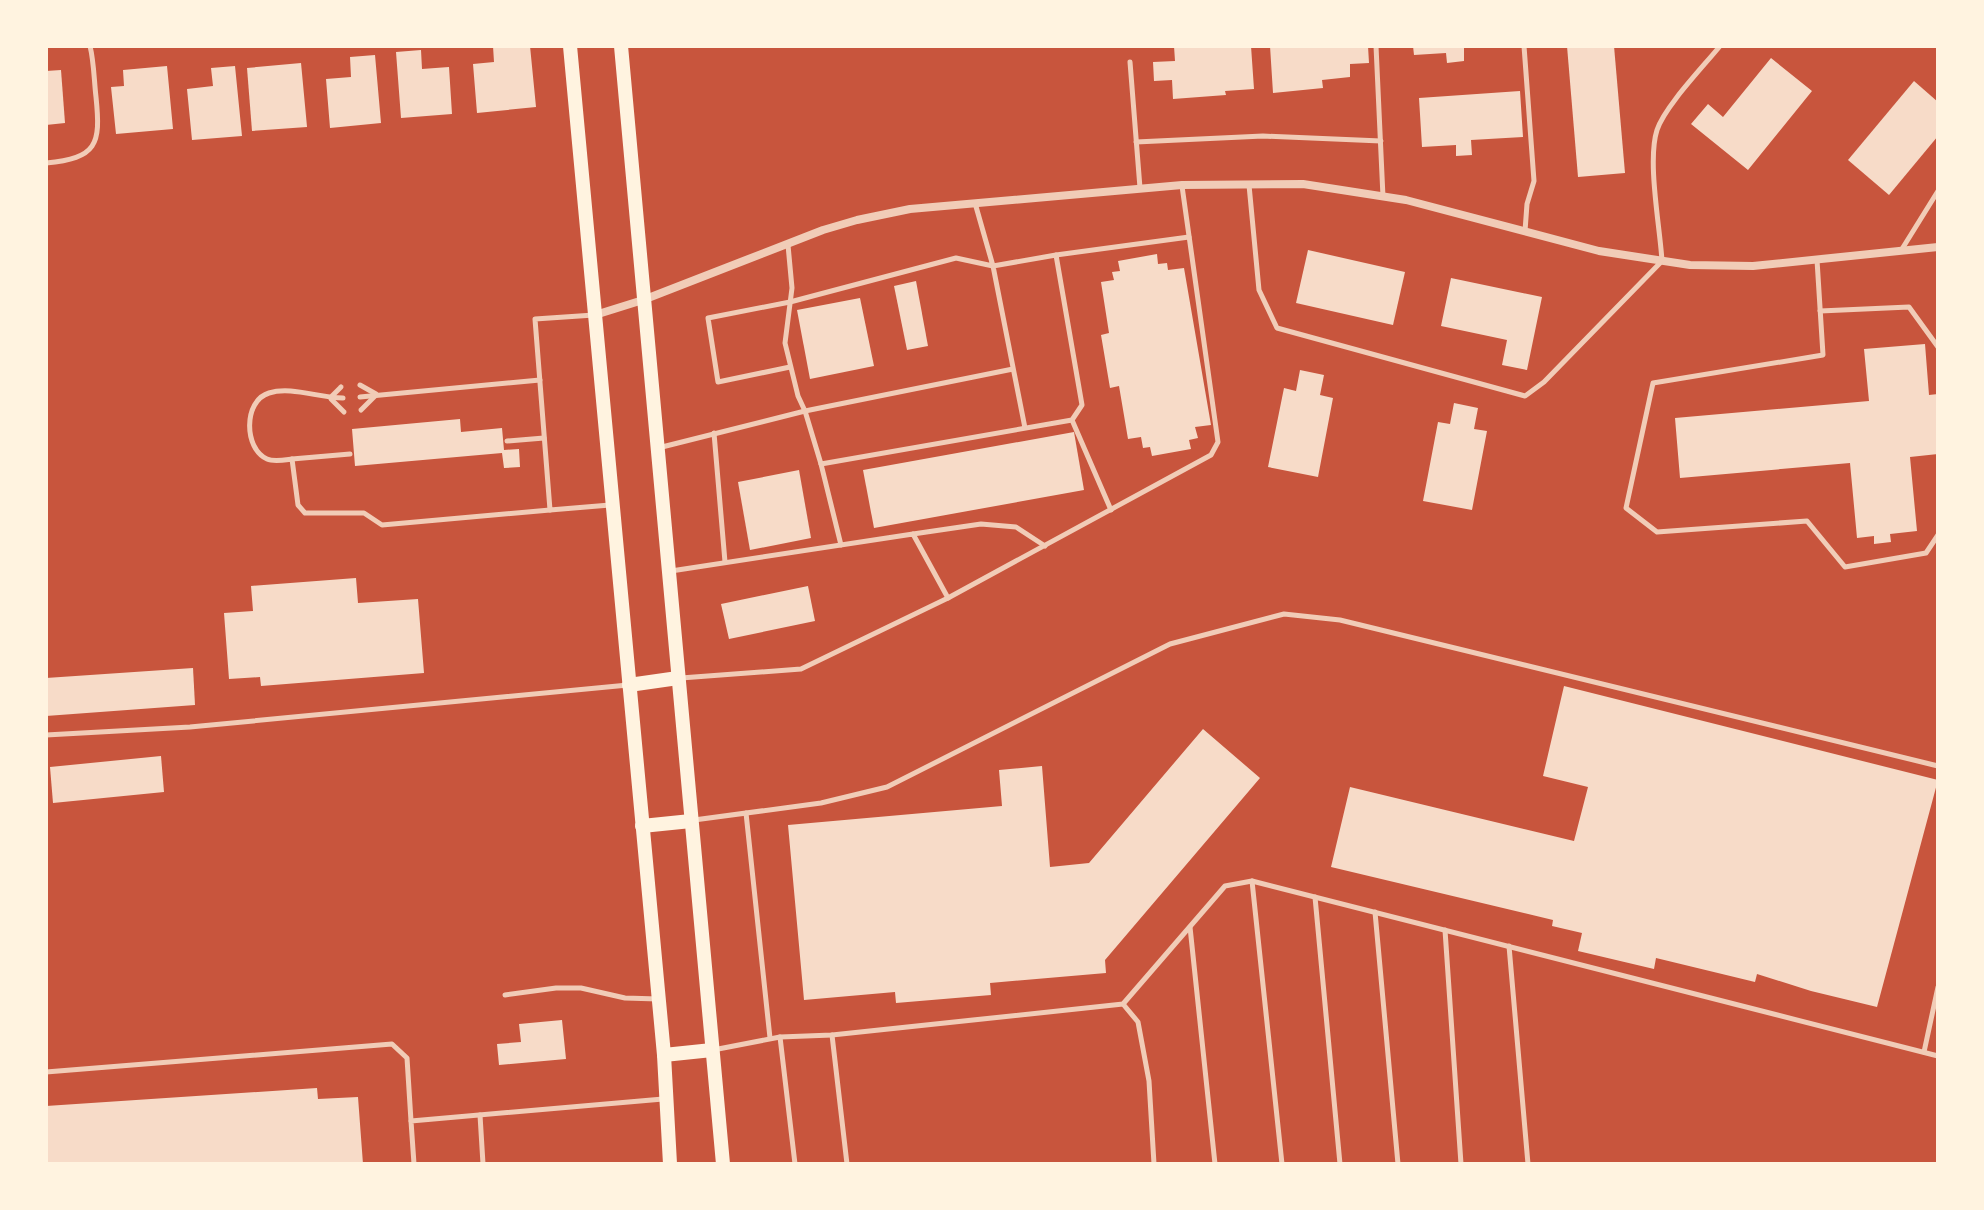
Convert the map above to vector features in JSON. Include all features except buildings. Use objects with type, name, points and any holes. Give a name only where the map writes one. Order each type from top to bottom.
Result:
[{"type":"main road","points":[[570,46],[668,1098],[670,1164]]},
{"type":"main road","points":[[621,46],[723,1164]]},
{"type":"main road","points":[[629,685],[678,678]]},
{"type":"main road","points":[[642,826],[691,821]]},
{"type":"main road","points":[[664,1055],[712,1050]]},
{"type":"street","points":[[595,315],[643,300],[823,230],[910,209],[1182,185],[1303,184],[1383,197],[1599,251],[1690,265],[1753,266],[1938,247]]},
{"type":"lane","points":[[46,163],[74,160],[90,148],[100,132],[90,46]]},
{"type":"lane","points":[[1376,46],[1383,197]]},
{"type":"lane","points":[[1524,46],[1534,181],[1527,204],[1525,232]]},
{"type":"lane","points":[[1249,184],[1259,290],[1277,328],[1525,396],[1544,382],[1662,261],[1654,160],[1657,130],[1720,46]]},
{"type":"lane","points":[[1130,62],[1140,188]]},
{"type":"lane","points":[[1136,142],[1263,136],[1381,141]]},
{"type":"lane","points":[[678,678],[801,669],[948,598],[1211,455],[1218,442],[1182,185]]},
{"type":"lane","points":[[1901,250],[1938,191]]},
{"type":"lane","points":[[975,203],[993,266],[1025,428]]},
{"type":"lane","points":[[790,367],[718,382],[708,318],[790,302],[956,258],[993,266],[1189,237]]},
{"type":"lane","points":[[788,244],[792,288],[785,343],[841,545]]},
{"type":"lane","points":[[821,464],[1072,420],[1082,405],[1056,255]]},
{"type":"lane","points":[[1816,259],[1823,355],[1653,383],[1626,508],[1657,532],[1807,521],[1845,567],[1926,553],[1938,535]]},
{"type":"lane","points":[[1820,311],[1909,307],[1938,347]]},
{"type":"lane","points":[[550,510],[535,319],[595,315]]},
{"type":"lane","points":[[657,448],[805,411],[1013,369]]},
{"type":"lane","points":[[360,397],[540,380]]},
{"type":"lane","points":[[360,385],[377,394]]},
{"type":"lane","points":[[330,398],[341,387]]},
{"type":"lane","points":[[343,398],[279,390],[265,394],[255,401],[250,418],[251,436],[258,453],[270,461],[350,454]]},
{"type":"lane","points":[[361,410],[377,394]]},
{"type":"lane","points":[[330,398],[344,412]]},
{"type":"lane","points":[[1072,420],[1111,510]]},
{"type":"lane","points":[[714,433],[725,562]]},
{"type":"lane","points":[[507,441],[544,438]]},
{"type":"lane","points":[[292,459],[298,505],[305,513],[364,513],[382,525],[612,504]]},
{"type":"lane","points":[[668,571],[981,524],[1016,527],[1045,546]]},
{"type":"lane","points":[[913,534],[948,598]]},
{"type":"lane","points":[[691,821],[821,803],[887,787],[1170,644],[1284,614],[1340,620],[1938,766]]},
{"type":"lane","points":[[46,735],[190,727],[629,685]]},
{"type":"lane","points":[[746,813],[770,1038]]},
{"type":"lane","points":[[712,1050],[770,1038],[832,1035],[1123,1004],[1225,886],[1252,881],[1938,1056]]},
{"type":"lane","points":[[1252,881],[1282,1164]]},
{"type":"lane","points":[[1315,897],[1340,1164]]},
{"type":"lane","points":[[1375,912],[1398,1164]]},
{"type":"lane","points":[[1190,927],[1215,1164]]},
{"type":"lane","points":[[1445,930],[1461,1164]]},
{"type":"lane","points":[[1509,946],[1528,1164]]},
{"type":"lane","points":[[1924,1052],[1938,987]]},
{"type":"lane","points":[[505,995],[581,988],[625,998],[659,999]]},
{"type":"lane","points":[[1123,1004],[1138,1022],[1149,1081],[1154,1164]]},
{"type":"lane","points":[[832,1035],[847,1164]]},
{"type":"lane","points":[[780,1037],[795,1164]]},
{"type":"lane","points":[[46,1072],[392,1044],[407,1058],[414,1164]]},
{"type":"lane","points":[[411,1121],[668,1098]]},
{"type":"lane","points":[[480,1115],[483,1164]]}]
